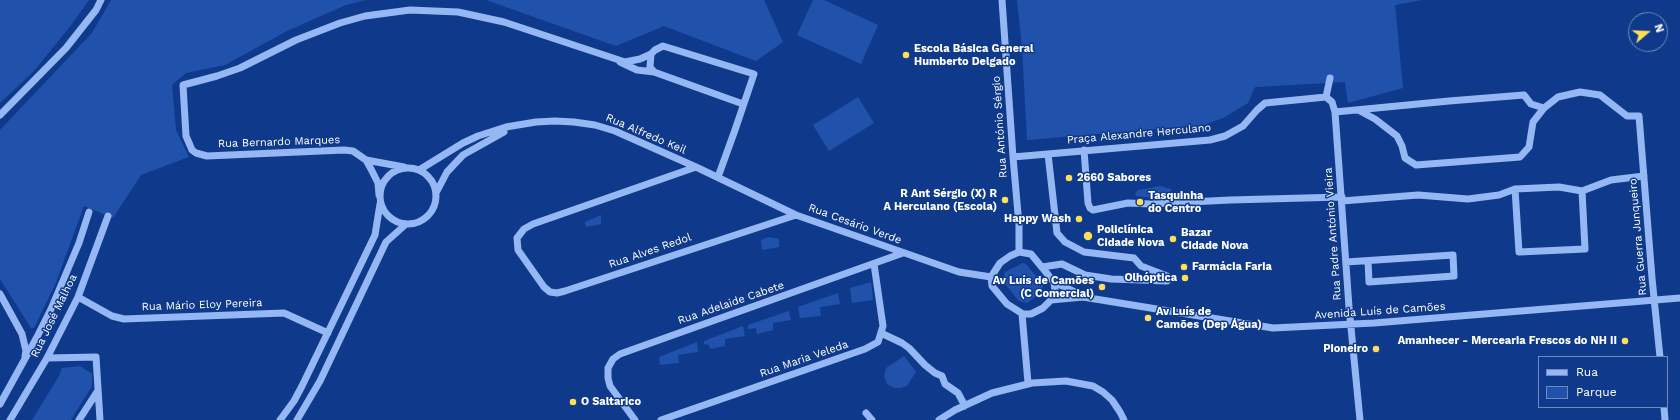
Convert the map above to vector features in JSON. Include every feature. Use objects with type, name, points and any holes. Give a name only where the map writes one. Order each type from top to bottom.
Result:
[{"type":"street","points":[[0,116],[66,48],[96,10],[101,0]]},
{"type":"street","name":"Rua António Sérgio","points":[[1002,0],[1012,157],[1019,225],[1019,252]]},
{"type":"street","name":"Rua Bernardo Marques","points":[[410,168],[366,160],[353,151],[344,150],[208,156],[196,153],[192,150],[186,136],[183,85],[240,68],[296,40],[340,23],[365,16],[410,10],[458,12],[504,22],[617,60]]},
{"type":"street","points":[[617,60],[625,62],[632,61],[651,54],[663,46],[754,74],[718,177]]},
{"type":"street","points":[[651,54],[650,67],[654,72]]},
{"type":"street","points":[[617,60],[637,70],[654,72],[743,104]]},
{"type":"street","points":[[1326,97],[1330,78]]},
{"type":"street","name":"Rua Guerra Junqueiro","points":[[1544,108],[1558,97],[1580,92],[1600,95],[1627,116],[1639,116],[1660,356]]},
{"type":"street","points":[[1335,112],[1360,111],[1449,101],[1524,95],[1531,104],[1544,108],[1533,122],[1529,147],[1520,157],[1416,165],[1405,158],[1402,146],[1397,136],[1360,111]]},
{"type":"street","name":"Praça Alexandre Herculano","points":[[1012,157],[1210,140],[1225,136],[1243,126],[1265,103],[1326,97]]},
{"type":"street","name":"Rua Padre António Vieira","points":[[1326,97],[1332,102],[1335,112],[1351,325],[1360,420]]},
{"type":"street","name":"Rua Alfredo Keil","points":[[418,170],[463,143],[478,136],[517,126],[555,121],[595,125],[614,131],[718,177]]},
{"type":"street","name":"Rua Alfredo Keil","points":[[436,193],[447,172],[464,155],[491,138],[517,126]]},
{"type":"street","points":[[1084,150],[1088,203],[1090,208],[1094,210],[1128,203],[1150,204],[1210,201],[1342,199],[1418,195],[1468,200],[1499,195],[1515,189],[1559,187],[1582,191],[1611,180],[1644,176]]},
{"type":"street","points":[[1042,267],[1062,264],[1085,275],[1111,279],[1167,281],[1167,276],[1141,266],[1134,258],[1084,252],[1065,242],[1057,232],[1048,154]]},
{"type":"street","points":[[280,420],[294,401],[375,235],[380,204],[379,195],[376,177],[366,160]]},
{"type":"street","name":"Rua Alves Redol","points":[[696,167],[533,224],[524,229],[517,238],[518,250],[524,261],[544,288],[550,292],[557,293],[796,215]]},
{"type":"street","points":[[297,420],[320,381],[386,242],[405,225],[421,221],[428,216],[433,210],[436,201],[436,193],[430,179],[418,170],[410,168],[400,168],[385,178],[379,195]]},
{"type":"street","name":"Rua Cesário Verde","points":[[718,177],[796,215],[959,272],[991,276]]},
{"type":"street","points":[[1515,189],[1519,252],[1585,249],[1582,191]]},
{"type":"street","points":[[380,204],[389,218],[405,225]]},
{"type":"street","name":"Rua José Malhoa","points":[[0,404],[42,330],[66,278],[89,212]]},
{"type":"street","name":"Rua José Malhoa","points":[[10,420],[47,358],[78,297],[108,216]]},
{"type":"street","points":[[1054,282],[1055,291],[1051,300],[1043,308],[1031,314],[1022,314],[1006,304],[992,286],[991,276],[1000,263],[1010,256],[1019,252],[1031,254],[1054,282],[1083,296]]},
{"type":"street","name":"Rua Adelaide Cabete","points":[[635,420],[610,386],[608,378],[608,368],[613,359],[620,354],[903,253]]},
{"type":"street","points":[[1346,262],[1453,255],[1454,276],[1369,282],[1368,261]]},
{"type":"street","points":[[874,264],[883,326],[881,333],[906,345],[925,365],[935,373],[942,376],[946,384],[958,393],[965,406]]},
{"type":"street","points":[[0,294],[22,334],[26,351],[23,364]]},
{"type":"street","points":[[1051,300],[1083,296]]},
{"type":"street","name":"Avenida Luís de Camões","points":[[1083,296],[1273,328],[1351,325],[1680,298]]},
{"type":"street","name":"Rua Mário Eloy Pereira","points":[[78,297],[112,316],[124,319],[284,313],[328,333]]},
{"type":"street","points":[[1022,314],[1028,383]]},
{"type":"street","name":"Rua Maria Veleda","points":[[661,420],[865,349],[878,342],[881,333]]},
{"type":"street","points":[[47,358],[96,357],[97,392],[100,402],[100,420]]},
{"type":"street","points":[[940,420],[992,393],[1028,383],[1066,381],[1093,386],[1112,400],[1124,420]]},
{"type":"street","points":[[79,420],[97,392]]},
{"type":"street","points":[[1664,408],[1665,420]]},
{"type":"street","points":[[866,413],[872,420]]},
{"type":"green space","points":[[0,0],[89,0],[72,24],[34,71],[0,103]]},
{"type":"green space","points":[[111,0],[366,0],[346,5],[287,31],[225,65],[186,73],[172,85],[176,130],[189,157],[141,175],[113,218],[84,206],[55,285],[34,328],[31,328],[0,279],[0,130],[92,33]]},
{"type":"green space","points":[[486,0],[764,0],[783,42],[756,61],[664,26],[616,46]]},
{"type":"green space","points":[[813,0],[824,0],[878,25],[861,64],[797,35]]},
{"type":"green space","points":[[1017,0],[1422,0],[1395,5],[1403,88],[1348,103],[1345,82],[1255,87],[1248,103],[1223,118],[1204,125],[1027,140],[1022,47]]},
{"type":"green space","points":[[858,97],[874,123],[829,151],[813,125]]},
{"type":"green space","points":[[1160,186],[1171,189],[1171,194],[1153,198],[1136,196],[1135,194],[1138,190]]},
{"type":"green space","points":[[601,215],[601,224],[586,227],[585,222]]},
{"type":"green space","points":[[769,237],[779,239],[779,247],[762,250],[761,240]]},
{"type":"green space","points":[[1023,263],[1027,265],[1043,285],[1042,292],[1027,303],[1019,301],[1005,284],[1003,279],[1005,272]]},
{"type":"green space","points":[[871,282],[873,300],[852,303],[850,288]]},
{"type":"green space","points":[[838,293],[840,304],[820,307],[821,316],[800,318],[798,307]]},
{"type":"green space","points":[[789,311],[791,320],[773,323],[773,330],[757,334],[756,328],[748,329],[748,325]]},
{"type":"green space","points":[[743,326],[745,336],[725,339],[725,346],[710,349],[709,345],[704,344],[704,341]]},
{"type":"green space","points":[[697,342],[698,352],[678,355],[679,363],[660,365],[659,357]]},
{"type":"green space","points":[[904,356],[916,372],[907,386],[894,388],[887,384],[884,376],[886,368]]},
{"type":"green space","points":[[80,366],[92,374],[92,386],[71,420],[32,420],[59,376],[62,368]]},
{"type":"place","name":"Escola Básica General Humberto Delgado","points":[[906,55]]},
{"type":"place","name":"2660 Sabores","points":[[1069,178]]},
{"type":"place","name":"R Ant Sérgio (X) R A Herculano (Escola)","points":[[1005,200]]},
{"type":"place","name":"Tasquinha do Centro","points":[[1140,202]]},
{"type":"place","name":"Happy Wash","points":[[1079,219]]},
{"type":"place","name":"Policlínica Cidade Nova","points":[[1088,236]]},
{"type":"place","name":"Bazar Cidade Nova","points":[[1173,239]]},
{"type":"place","name":"Farmácia Faria","points":[[1184,267]]},
{"type":"place","name":"Olhóptica","points":[[1185,278]]},
{"type":"place","name":"Av Luís de Camões (C Comercial)","points":[[1102,287]]},
{"type":"place","name":"Av Luís de Camões (Dep Água)","points":[[1148,318]]},
{"type":"place","name":"Amanhecer - Mercearia Frescos do NH II","points":[[1625,341]]},
{"type":"place","name":"Pioneiro","points":[[1376,349]]},
{"type":"place","name":"O Saltarico","points":[[573,402]]}]
